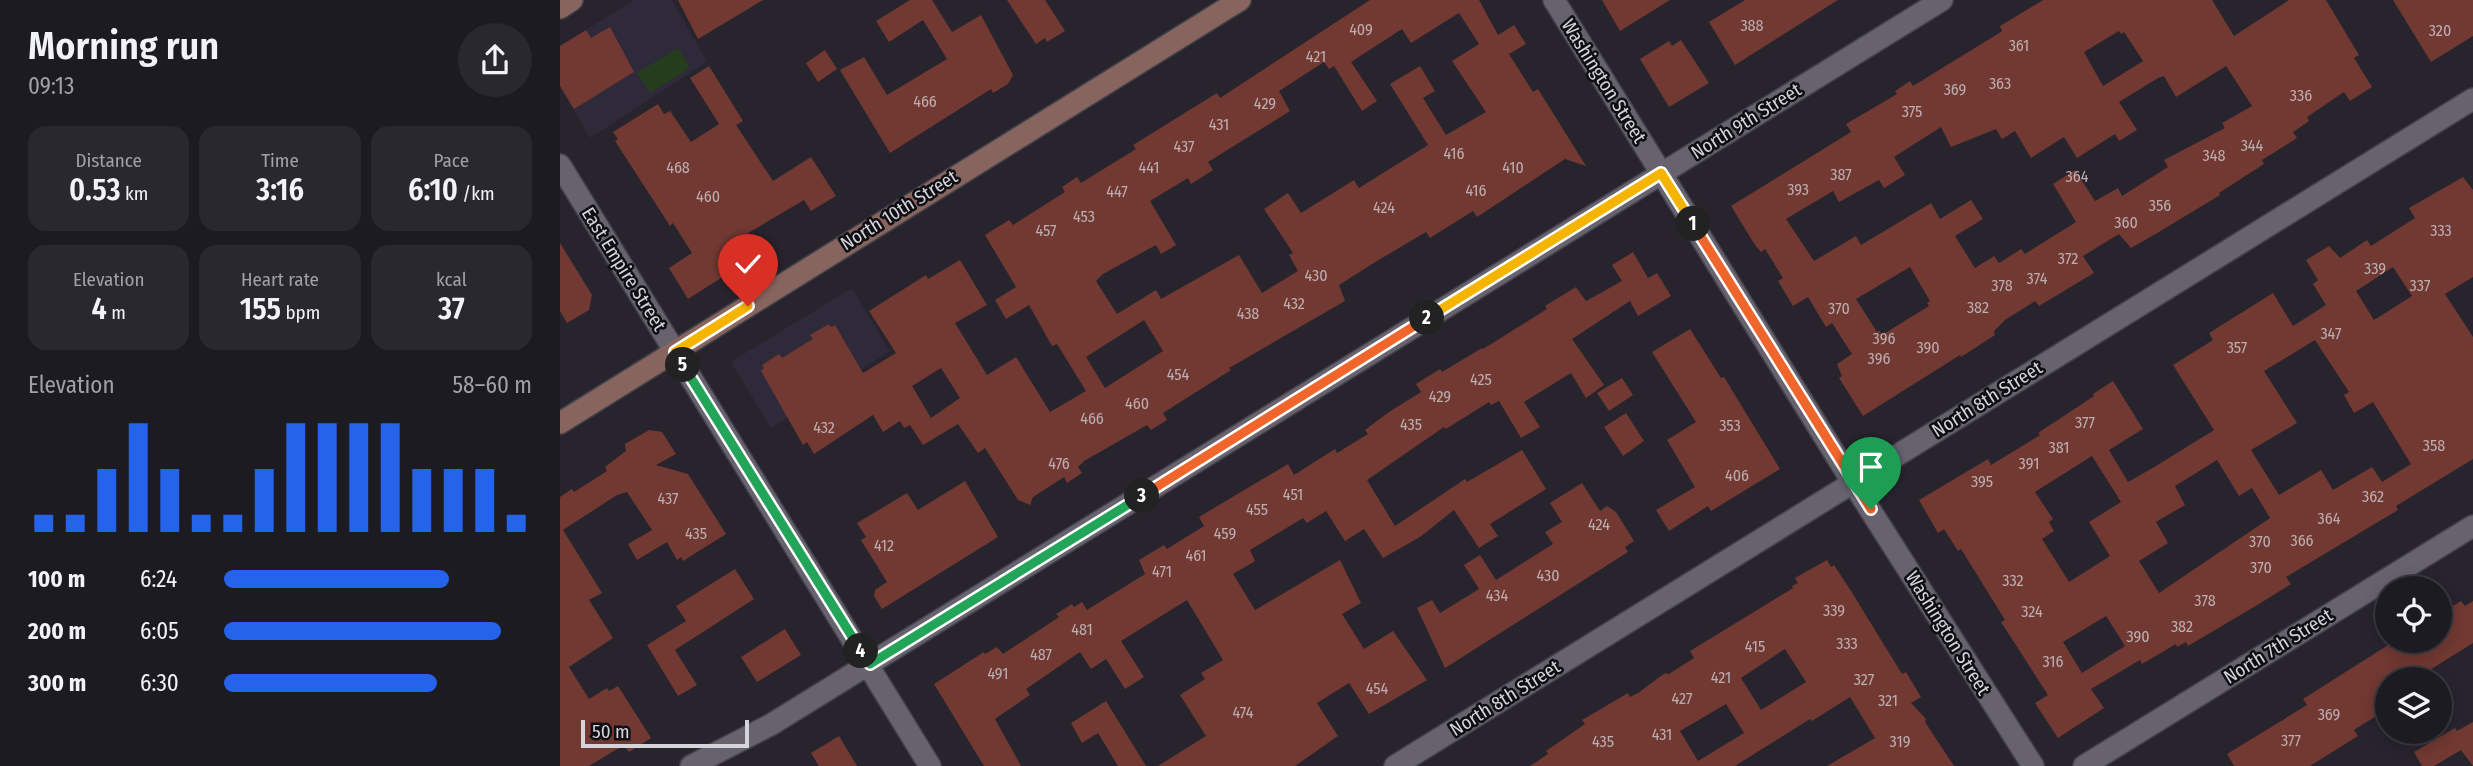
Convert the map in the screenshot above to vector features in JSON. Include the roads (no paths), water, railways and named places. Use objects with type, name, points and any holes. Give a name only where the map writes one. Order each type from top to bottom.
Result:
[{"type":"main road","points":[[560,8],[572,0]]},
{"type":"main road","name":"North 10th Street","points":[[560,424],[808,267],[1241,0]]},
{"type":"street","name":"Washington Street","points":[[1554,0],[2033,766]]},
{"type":"street","name":"North 9th Street","points":[[691,766],[772,724],[870,664],[1942,0]]},
{"type":"street","name":"North 8th Street","points":[[1395,766],[2473,99]]},
{"type":"street","name":"East Empire Street","points":[[560,165],[870,664],[930,766]]},
{"type":"street","name":"North 7th Street","points":[[2084,766],[2473,526]]}]
